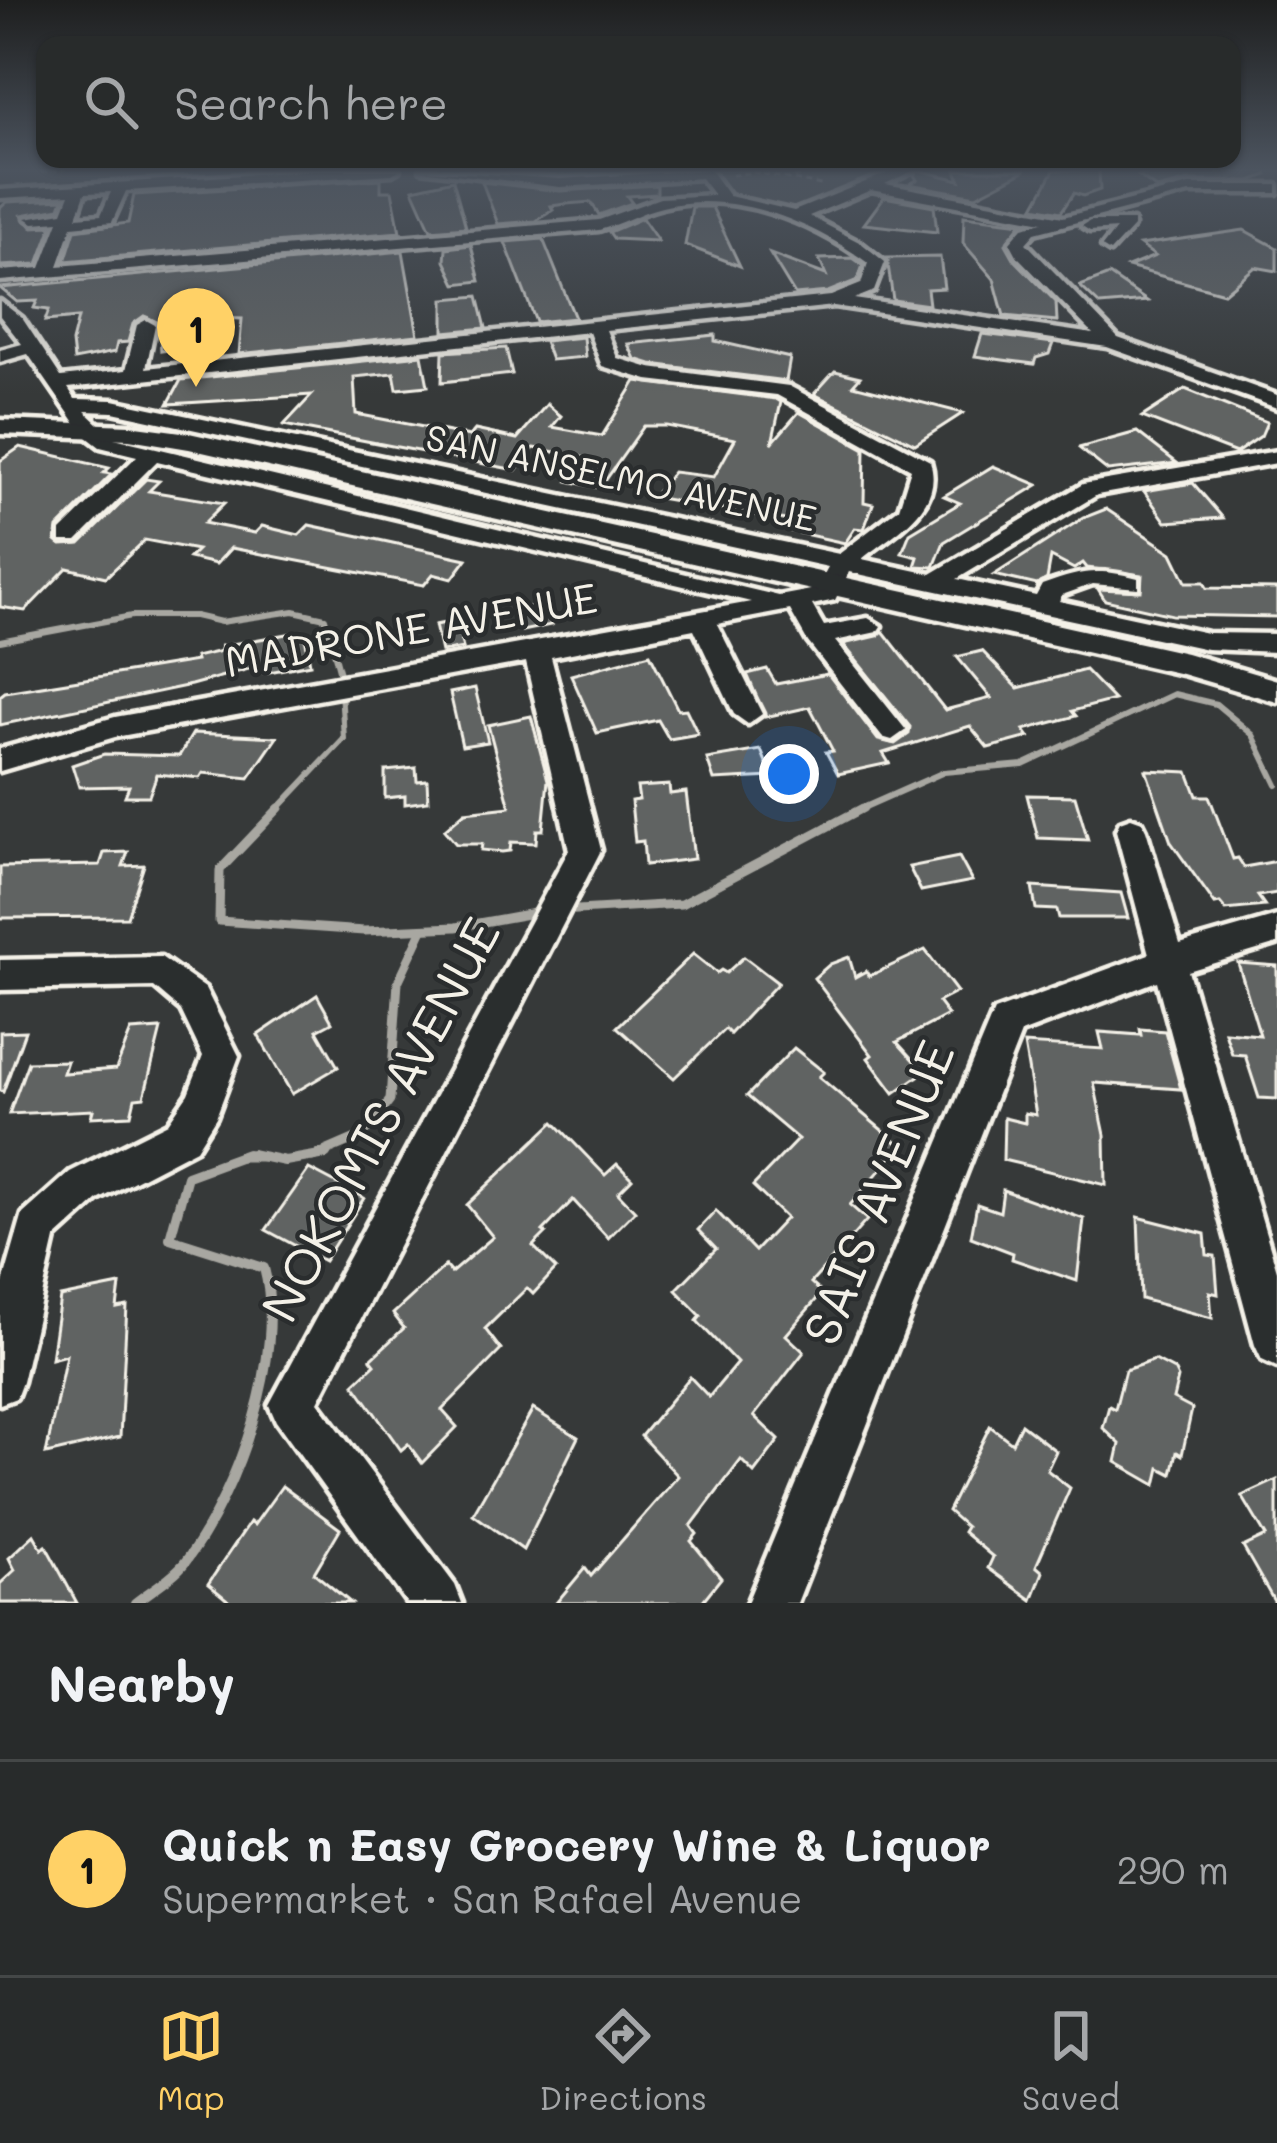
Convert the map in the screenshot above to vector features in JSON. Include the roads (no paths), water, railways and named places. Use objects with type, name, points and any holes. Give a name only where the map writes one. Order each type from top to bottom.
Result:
[{"type":"main road","points":[[10,428],[189,441],[838,573],[1277,691]]},
{"type":"street","points":[[48,270],[58,245]]},
{"type":"street","points":[[0,276],[230,245]]},
{"type":"street","points":[[834,301],[868,287],[877,262],[855,245]]},
{"type":"street","points":[[1020,245],[1111,342]]},
{"type":"street","points":[[56,383],[834,301],[1111,342],[1277,402]]},
{"type":"street","points":[[0,306],[28,339],[89,432],[107,443],[792,602],[892,730]]},
{"type":"street","points":[[135,372],[146,325]]},
{"type":"street","name":"MADRONE AVENUE","points":[[0,760],[115,727],[826,595],[838,573],[915,508],[923,490],[922,466],[782,390],[648,374],[609,362],[595,325]]},
{"type":"street","points":[[0,341],[28,339]]},
{"type":"street","points":[[0,356],[28,339]]},
{"type":"street","points":[[133,410],[145,402],[158,370]]},
{"type":"street","name":"SAN ANSELMO AVENUE","points":[[69,405],[133,410],[838,573],[935,583],[1207,641],[1277,643]]},
{"type":"street","points":[[69,536],[153,454]]},
{"type":"street","points":[[935,583],[1091,489],[1277,457]]},
{"type":"street","points":[[1045,606],[1051,590],[1076,578],[1129,584]]},
{"type":"street","points":[[701,617],[748,713]]},
{"type":"street","points":[[817,636],[868,626]]},
{"type":"street","name":"NOKOMIS AVENUE","points":[[437,1603],[292,1405],[585,850],[536,651]]},
{"type":"street","points":[[1130,830],[1277,1346]]},
{"type":"street","name":"SAIS AVENUE","points":[[772,1603],[1006,1022],[1169,962],[1277,930]]},
{"type":"street","points":[[0,975],[161,971],[194,999],[221,1056],[203,1104],[182,1136],[84,1186],[37,1228],[0,1382]]},
{"type":"waterway","points":[[0,641],[132,616],[195,616],[221,622],[294,611],[325,618],[340,674],[344,739],[276,811]]},
{"type":"waterway","points":[[856,811],[944,772],[1023,765],[1174,694],[1216,704],[1253,735],[1277,785]]},
{"type":"waterway","points":[[279,808],[220,870],[219,921],[364,931],[456,927],[545,911]]},
{"type":"waterway","points":[[560,911],[681,904],[863,808]]},
{"type":"waterway","points":[[314,1156],[363,1135],[390,1100],[398,982],[423,929]]},
{"type":"waterway","points":[[239,1157],[247,1154]]},
{"type":"waterway","points":[[251,1154],[266,1157]]},
{"type":"waterway","points":[[314,1156],[326,1154]]},
{"type":"waterway","points":[[266,1157],[285,1161],[314,1156]]},
{"type":"waterway","points":[[135,1603],[181,1567],[205,1532],[240,1460],[263,1380],[269,1340],[264,1268],[170,1238],[187,1176],[239,1157]]},
{"type":"waterway","points":[[239,1157],[266,1157]]},
{"type":"place","name":"Quick n Easy Grocery Wine & Liquor","points":[[196,387]]}]
